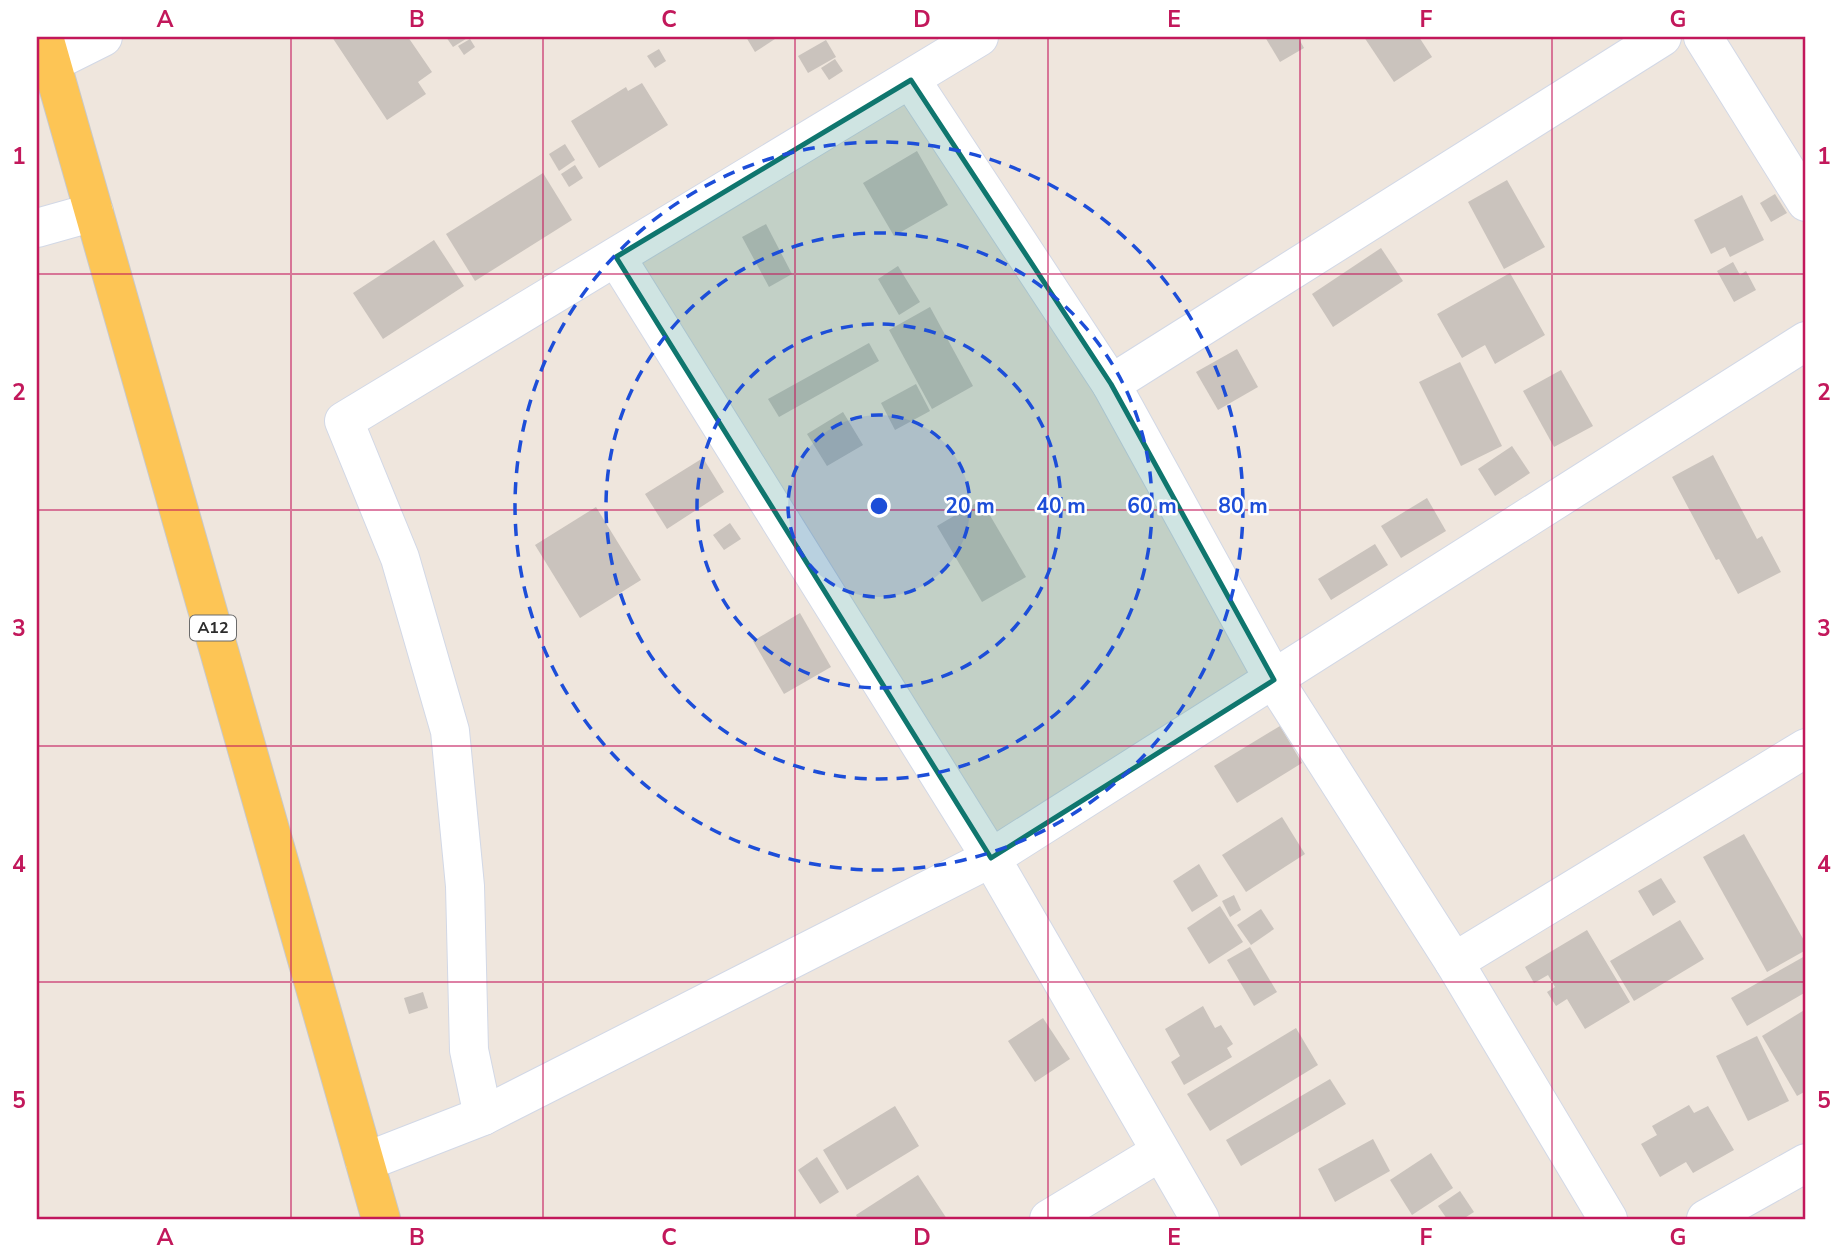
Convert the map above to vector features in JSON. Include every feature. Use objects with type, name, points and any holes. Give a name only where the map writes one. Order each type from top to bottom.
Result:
[{"type":"main road","name":"A12","points":[[48,50],[381,1219]]},
{"type":"street","points":[[48,50],[103,37]]},
{"type":"street","points":[[483,1116],[470,1050],[465,886],[450,731],[400,558],[344,421],[979,37]]},
{"type":"street","points":[[1111,384],[1662,37]]},
{"type":"street","points":[[1703,37],[1806,202]]},
{"type":"street","points":[[911,79],[1111,384],[1274,680],[1454,962],[1608,1219]]},
{"type":"street","points":[[37,228],[94,212]]},
{"type":"street","points":[[616,257],[991,858],[1200,1219]]},
{"type":"street","points":[[365,1162],[483,1116],[991,858],[1806,341]]},
{"type":"street","points":[[1454,962],[1806,748]]},
{"type":"street","points":[[1049,1219],[1160,1152]]},
{"type":"street","points":[[1706,1219],[1806,1163]]},
{"type":"highlighted area","points":[[911,80],[1111,384],[1274,680],[991,858],[616,257]]},
{"type":"building","points":[[332,37],[408,37],[432,72],[418,82],[426,94],[387,120]]},
{"type":"building","points":[[446,37],[469,37],[453,47]]},
{"type":"building","points":[[746,37],[778,37],[755,52]]},
{"type":"building","points":[[1265,37],[1298,37],[1304,48],[1280,62]]},
{"type":"building","points":[[1364,37],[1419,37],[1432,57],[1394,82]]},
{"type":"building","points":[[470,39],[475,47],[464,55],[458,46]]},
{"type":"building","points":[[826,40],[836,57],[808,73],[798,56]]},
{"type":"building","points":[[659,49],[666,61],[655,68],[647,56]]},
{"type":"building","points":[[835,59],[843,71],[829,80],[821,68]]},
{"type":"building","points":[[642,83],[668,125],[599,168],[571,121],[626,87],[628,91]]},
{"type":"building","points":[[565,144],[575,160],[559,171],[549,154]]},
{"type":"building","points":[[917,151],[948,205],[894,236],[863,183]]},
{"type":"building","points":[[575,165],[583,178],[569,187],[561,174]]},
{"type":"building","points":[[543,173],[572,220],[475,281],[446,234]]},
{"type":"building","points":[[1507,180],[1545,247],[1504,269],[1468,202]]},
{"type":"building","points":[[1775,194],[1787,213],[1771,222],[1760,203]]},
{"type":"building","points":[[1742,195],[1764,240],[1730,257],[1725,247],[1711,254],[1694,220]]},
{"type":"building","points":[[766,224],[792,274],[769,287],[742,237]]},
{"type":"building","points":[[434,240],[464,286],[383,339],[353,293]]},
{"type":"building","points":[[1381,248],[1403,281],[1333,327],[1312,294]]},
{"type":"building","points":[[1733,262],[1740,275],[1746,271],[1756,290],[1734,302],[1717,271]]},
{"type":"building","points":[[898,266],[920,302],[899,315],[878,279]]},
{"type":"building","points":[[1510,273],[1545,335],[1495,364],[1485,345],[1462,358],[1437,314]]},
{"type":"building","points":[[930,307],[973,386],[932,409],[889,330]]},
{"type":"building","points":[[869,343],[879,361],[779,417],[768,399]]},
{"type":"building","points":[[1237,349],[1258,387],[1218,410],[1196,372]]},
{"type":"building","points":[[1460,362],[1502,446],[1461,466],[1419,382]]},
{"type":"building","points":[[1561,370],[1593,426],[1554,447],[1523,391]]},
{"type":"building","points":[[916,384],[930,411],[895,430],[881,403]]},
{"type":"building","points":[[843,412],[863,445],[827,466],[807,434]]},
{"type":"building","points":[[1512,446],[1530,473],[1495,496],[1478,469]]},
{"type":"building","points":[[1713,455],[1757,539],[1762,536],[1781,572],[1738,594],[1719,559],[1716,560],[1672,477]]},
{"type":"building","points":[[703,458],[724,492],[667,529],[645,494]]},
{"type":"building","points":[[1427,498],[1446,531],[1401,558],[1381,526]]},
{"type":"building","points":[[981,500],[1026,577],[982,602],[937,526]]},
{"type":"building","points":[[596,507],[641,580],[580,618],[535,545]]},
{"type":"building","points":[[730,523],[741,539],[724,550],[713,535]]},
{"type":"building","points":[[1375,544],[1388,565],[1331,600],[1318,579]]},
{"type":"building","points":[[800,613],[831,667],[784,694],[753,641]]},
{"type":"building","points":[[1280,726],[1302,763],[1237,803],[1214,766]]},
{"type":"building","points":[[1282,817],[1305,854],[1246,892],[1222,855]]},
{"type":"building","points":[[1744,834],[1806,944],[1806,950],[1767,972],[1703,857]]},
{"type":"building","points":[[1199,864],[1218,896],[1192,912],[1173,881]]},
{"type":"building","points":[[1661,878],[1676,902],[1653,916],[1638,891]]},
{"type":"building","points":[[1234,895],[1241,910],[1230,917],[1222,901]]},
{"type":"building","points":[[1220,906],[1243,942],[1209,964],[1187,928]]},
{"type":"building","points":[[1261,909],[1274,929],[1251,945],[1237,925]]},
{"type":"building","points":[[1680,920],[1704,959],[1634,1001],[1610,961]]},
{"type":"building","points":[[1587,930],[1630,1002],[1585,1029],[1567,999],[1556,1006],[1547,992],[1555,987],[1548,975],[1534,983],[1525,967]]},
{"type":"building","points":[[1250,947],[1277,992],[1254,1006],[1227,960]]},
{"type":"building","points":[[1805,956],[1806,992],[1747,1026],[1731,998]]},
{"type":"building","points":[[423,992],[428,1008],[409,1014],[404,998]]},
{"type":"building","points":[[1203,1006],[1215,1028],[1221,1025],[1233,1044],[1227,1048],[1232,1057],[1184,1085],[1171,1062],[1180,1056],[1165,1029]]},
{"type":"building","points":[[1806,1009],[1806,1091],[1797,1096],[1762,1036]]},
{"type":"building","points":[[1043,1018],[1070,1059],[1035,1082],[1008,1041]]},
{"type":"building","points":[[1296,1028],[1318,1065],[1210,1131],[1187,1094]]},
{"type":"building","points":[[1757,1036],[1789,1101],[1748,1121],[1716,1056]]},
{"type":"building","points":[[1330,1079],[1346,1104],[1241,1166],[1226,1140]]},
{"type":"building","points":[[1689,1105],[1694,1113],[1708,1106],[1734,1150],[1693,1173],[1686,1162],[1660,1177],[1641,1144],[1657,1135],[1652,1126]]},
{"type":"building","points":[[895,1106],[919,1146],[847,1190],[823,1150]]},
{"type":"building","points":[[1373,1139],[1390,1171],[1335,1202],[1318,1169]]},
{"type":"building","points":[[1431,1153],[1453,1188],[1412,1215],[1390,1180]]},
{"type":"building","points":[[817,1157],[839,1192],[820,1204],[798,1170]]},
{"type":"building","points":[[918,1175],[947,1219],[858,1219],[856,1215]]},
{"type":"building","points":[[1460,1191],[1474,1212],[1463,1219],[1447,1219],[1438,1206]]}]
